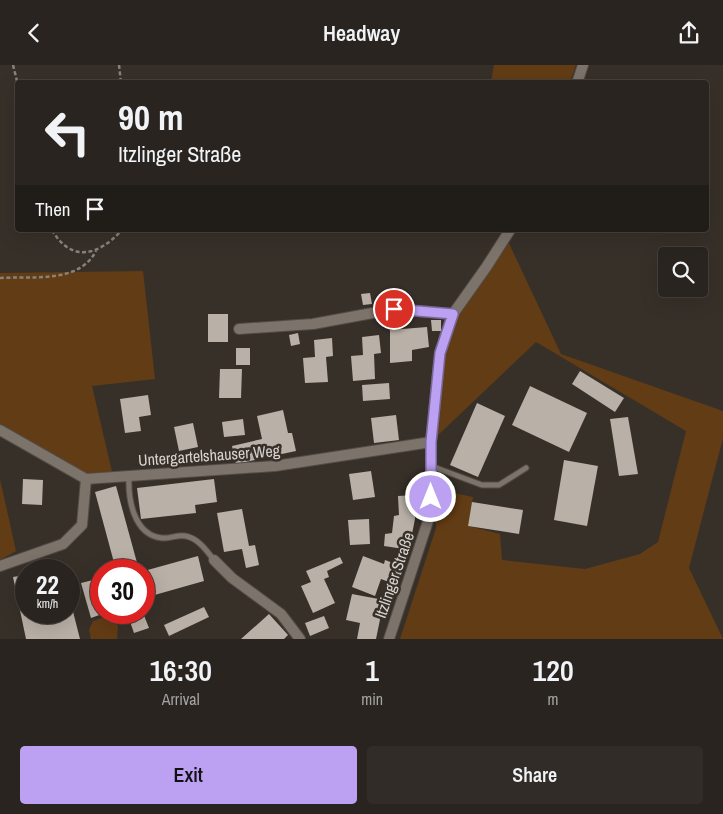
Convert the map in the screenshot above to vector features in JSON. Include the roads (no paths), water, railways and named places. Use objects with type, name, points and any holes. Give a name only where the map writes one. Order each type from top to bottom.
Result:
[{"type":"street","points":[[578,80],[583,65]]},
{"type":"street","name":"Itzlinger Straße","points":[[389,639],[431,512],[431,442],[440,353],[453,314],[488,266],[509,232]]},
{"type":"street","points":[[239,329],[314,324],[394,309],[453,314]]},
{"type":"street","points":[[0,430],[86,479],[82,525],[70,538],[63,544],[0,566]]},
{"type":"street","name":"Untergartelshauser Weg","points":[[86,479],[275,467],[431,442]]},
{"type":"street","points":[[214,560],[232,578],[281,614],[300,639]]},
{"type":"lane","points":[[431,466],[482,485],[498,485],[526,468]]},
{"type":"lane","points":[[129,475],[132,508],[136,519],[145,529],[151,534],[162,538],[190,537],[204,548],[214,560]]}]
